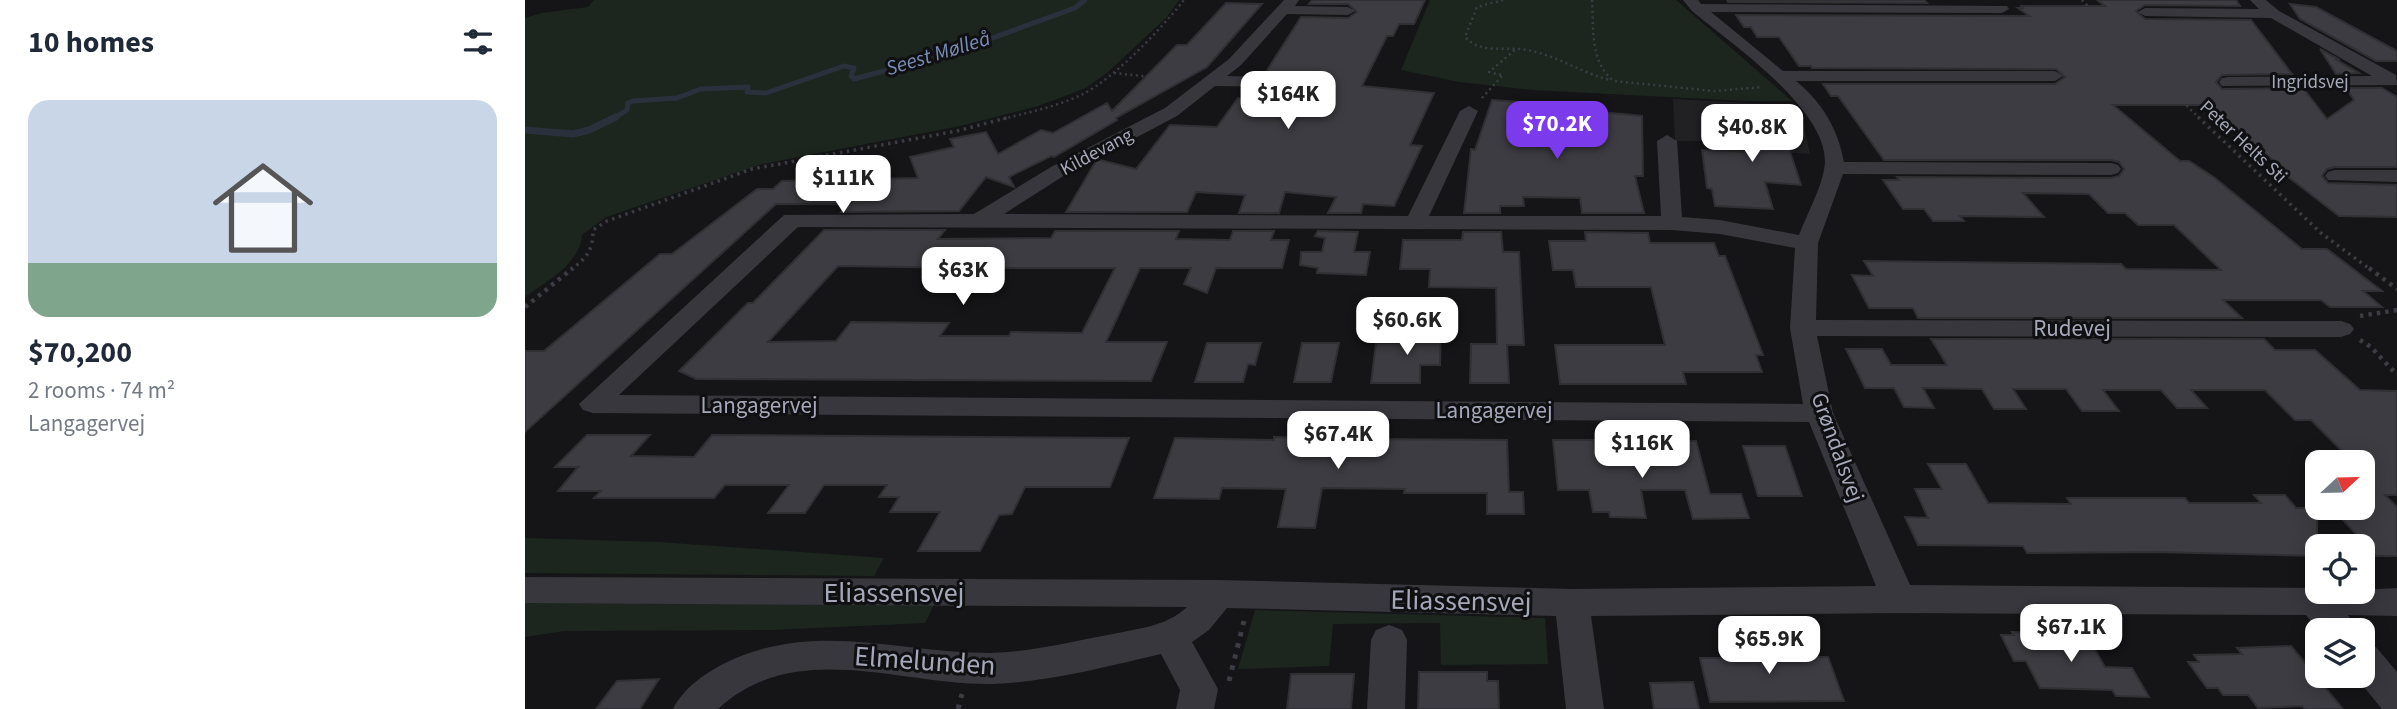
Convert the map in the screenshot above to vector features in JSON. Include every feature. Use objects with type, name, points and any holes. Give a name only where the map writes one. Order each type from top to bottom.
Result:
[{"type":"street","name":"Ingridsvej","points":[[2257,0],[2274,14],[2395,82]]},
{"type":"street","points":[[1693,4],[2002,9]]},
{"type":"street","points":[[1693,4],[1787,80],[1823,123],[1835,168],[2118,176],[2094,153]]},
{"type":"street","name":"Kildevang","points":[[978,221],[1058,170],[1171,113],[1213,80],[1289,5],[1347,11]]},
{"type":"street","name":"Ingridsvej","points":[[2145,12],[2274,14]]},
{"type":"street","points":[[1787,80],[2061,82],[2041,65]]},
{"type":"street","points":[[1213,80],[1289,83]]},
{"type":"street","name":"Ingridsvej","points":[[2228,82],[2395,82]]},
{"type":"street","points":[[1416,221],[1469,111]]},
{"type":"street","points":[[1667,141],[1672,223]]},
{"type":"street","name":"Grøndalsvej","points":[[1835,168],[1807,243],[1803,328],[1819,413],[1899,599]]},
{"type":"street","points":[[2335,176],[2397,176]]},
{"type":"street","name":"Langagervej","points":[[1807,243],[1720,227],[1672,223],[792,220],[593,404],[1819,413]]},
{"type":"street","name":"Rudevej","points":[[1803,328],[2341,329]]},
{"type":"street","name":"Eliassensvej","points":[[525,590],[1234,594],[1572,603],[1899,599],[2305,603]]},
{"type":"street","name":"Elmelunden","points":[[692,709],[725,679],[757,665],[797,655],[852,653],[981,668],[1042,662],[1171,638],[1234,594]]},
{"type":"street","points":[[1572,603],[1585,709]]},
{"type":"street","name":"Eliassensvej","points":[[2375,603],[2397,603]]},
{"type":"street","points":[[2317,604],[2329,618]]},
{"type":"street","points":[[1171,638],[1199,689],[1195,709]]},
{"type":"street","points":[[1386,709],[1389,640]]},
{"type":"street","points":[[2375,672],[2397,699]]},
{"type":"path","points":[[525,307],[588,256],[593,247],[593,230],[621,214],[752,169],[957,131],[1057,105],[1083,94],[1113,72],[1170,18],[1184,0]]},
{"type":"path","points":[[1503,0],[1478,6],[1472,14],[1465,37],[1475,46],[1538,53],[1581,72],[1614,81],[1714,91],[1787,80]]},
{"type":"path","points":[[1592,0],[1596,54],[1607,77],[1614,81]]},
{"type":"path","name":"Peter Helts Sti","points":[[2082,0],[2160,81],[2321,233],[2397,289]]},
{"type":"path","points":[[1486,90],[1502,76],[1489,72],[1515,50]]},
{"type":"path","points":[[1113,72],[1190,82],[1213,80]]},
{"type":"path","points":[[1229,684],[1234,594]]},
{"type":"shaded area","points":[[594,0],[1179,0],[1167,17],[1108,72],[1086,88],[1038,106],[960,126],[762,164],[606,217],[582,235],[575,255],[561,271],[525,297],[525,18],[588,7]]},
{"type":"shaded area","points":[[1430,0],[1676,0],[1792,101],[1533,90],[1459,82],[1401,70]]},
{"type":"shaded area","points":[[1673,99],[1792,105],[1804,126],[1810,154],[1712,149],[1709,141],[1675,141]]},
{"type":"shaded area","points":[[525,538],[659,542],[884,558],[874,576],[525,573]]},
{"type":"shaded area","points":[[525,601],[935,603],[925,623],[771,630],[564,631],[525,637]]},
{"type":"shaded area","points":[[1255,610],[1545,618],[1548,664],[1441,665],[1440,623],[1333,624],[1329,666],[1238,669]]},
{"type":"building","points":[[1312,0],[1425,0],[1414,24],[1399,24],[1393,36],[1387,36],[1362,86],[1434,93],[1410,145],[1422,146],[1394,206],[1363,204],[1361,213],[1328,213],[1336,197],[1285,192],[1279,213],[1239,213],[1245,195],[1196,192],[1187,212],[1066,212],[1096,161],[1136,169],[1170,125],[1217,127],[1238,98],[1248,99],[1254,89],[1297,89],[1301,83],[1295,76],[1264,75],[1301,17],[1348,18],[1357,12],[1348,4],[1309,4]]},
{"type":"building","points":[[1727,0],[1924,0],[1927,3],[1728,2]]},
{"type":"building","points":[[2097,0],[2236,0],[2240,6],[2145,5],[2136,11],[2145,19],[2251,20],[2292,74],[2222,75],[2216,82],[2222,89],[2303,88],[2327,119],[2354,100],[2346,88],[2382,88],[2397,97],[2397,167],[2335,167],[2327,169],[2322,176],[2328,183],[2397,185],[2397,217],[2339,216],[2270,163],[2277,163],[2199,105],[2113,105],[2180,161],[2189,161],[2215,178],[2302,249],[2327,249],[2382,291],[2363,291],[2382,307],[2330,307],[2321,300],[2223,300],[2242,318],[1918,318],[1913,308],[1869,308],[1852,275],[1873,276],[1864,261],[2121,264],[2126,269],[2221,270],[2174,225],[2138,225],[2125,213],[2108,213],[2089,194],[2023,193],[2044,217],[1960,216],[1964,221],[1933,221],[1924,209],[1903,209],[1883,180],[1899,180],[1897,177],[2111,178],[2119,176],[2124,169],[2119,162],[2111,160],[1884,160],[1838,96],[1831,96],[1823,84],[2055,84],[2065,77],[2056,69],[1799,66],[1779,37],[1757,37],[1751,27],[1744,27],[1736,15],[2029,16],[2018,8],[2105,6]]},
{"type":"building","points":[[1226,3],[1262,4],[1207,67],[1116,118],[1117,120],[1054,157],[1051,156],[1009,177],[1014,187],[986,177],[959,211],[841,212],[849,204],[776,204],[525,432],[525,351],[544,351],[660,254],[672,254],[757,189],[773,189],[782,181],[918,178],[910,157],[954,147],[950,139],[986,132],[998,154],[1041,130],[1053,133],[1107,103],[1112,111],[1177,45],[1187,45]]},
{"type":"building","points":[[2290,4],[2316,7],[2397,51],[2397,61],[2376,61],[2300,19]]},
{"type":"building","points":[[2320,49],[2340,60],[2337,60],[2359,73],[2336,74]]},
{"type":"building","points":[[1492,100],[1520,102],[1515,119],[1569,121],[1570,109],[1642,116],[1643,176],[1635,176],[1644,213],[1582,213],[1580,198],[1523,197],[1524,206],[1500,206],[1500,213],[1464,213],[1471,149],[1475,150]]},
{"type":"building","points":[[1741,107],[1776,109],[1801,185],[1765,182],[1773,209],[1715,206],[1712,189],[1707,188],[1702,150],[1753,152]]},
{"type":"building","points":[[824,230],[945,230],[938,239],[1051,238],[1055,231],[1179,231],[1176,239],[1230,240],[1233,231],[1274,231],[1271,240],[1289,240],[1282,268],[1216,268],[1207,293],[1184,284],[1191,268],[1140,268],[1106,342],[1167,342],[1151,381],[696,379],[679,371],[748,303],[753,303]],"holes":[[[838,266],[1115,268],[1082,333],[1011,332],[1009,336],[940,336],[949,323],[851,322],[836,341],[768,342]]]},
{"type":"building","points":[[1318,231],[1358,232],[1354,252],[1370,252],[1366,275],[1317,273],[1318,268],[1300,265],[1301,252],[1322,252],[1325,238],[1315,236]]},
{"type":"building","points":[[1463,232],[1501,232],[1503,252],[1519,252],[1524,345],[1507,345],[1509,383],[1470,383],[1471,344],[1497,344],[1496,288],[1429,287],[1430,269],[1400,269],[1403,240],[1462,240]]},
{"type":"building","points":[[1585,232],[1648,233],[1650,243],[1714,243],[1719,256],[1725,256],[1763,355],[1756,355],[1762,372],[1683,372],[1686,384],[1560,384],[1555,345],[1665,345],[1651,287],[1576,287],[1573,270],[1553,270],[1549,241],[1586,241]]},
{"type":"building","points":[[1441,325],[1440,365],[1420,365],[1420,383],[1371,383],[1376,343],[1415,343],[1416,326]]},
{"type":"building","points":[[1931,339],[2264,339],[2275,350],[2315,350],[2360,390],[2397,391],[2397,495],[2385,495],[2397,507],[2397,556],[2376,556],[2375,534],[2356,534],[2343,520],[2375,520],[2375,450],[2341,450],[2311,420],[2295,420],[2265,390],[2191,390],[2207,408],[2177,408],[2161,390],[2103,390],[2119,411],[2082,411],[2066,389],[2013,389],[2026,409],[1994,409],[1982,389],[1923,388],[1934,408],[1904,407],[1894,388],[1865,388],[1846,349],[1882,349],[1891,365],[1947,365]]},
{"type":"building","points":[[1207,343],[1261,343],[1255,365],[1248,364],[1243,382],[1195,382]]},
{"type":"building","points":[[1302,343],[1339,343],[1331,382],[1294,382]]},
{"type":"building","points":[[587,435],[650,435],[631,456],[694,457],[712,435],[1129,438],[1110,487],[1025,487],[1012,514],[999,515],[980,551],[918,551],[940,512],[890,512],[899,497],[879,497],[887,485],[824,485],[805,513],[768,513],[789,485],[725,485],[714,498],[594,498],[601,491],[558,491],[578,467],[555,467]]},
{"type":"building","points":[[1274,437],[1320,438],[1317,454],[1362,455],[1364,439],[1507,440],[1509,492],[1523,492],[1524,514],[1487,514],[1487,493],[1404,493],[1405,489],[1322,488],[1315,528],[1278,527],[1286,489],[1222,488],[1219,499],[1154,498],[1175,438],[1274,440]]},
{"type":"building","points":[[1553,440],[1594,440],[1596,459],[1660,459],[1656,441],[1696,441],[1710,494],[1741,494],[1749,518],[1693,519],[1685,490],[1641,490],[1646,518],[1610,517],[1609,512],[1593,512],[1589,490],[1558,490]]},
{"type":"building","points":[[1743,446],[1785,446],[1802,496],[1758,496]]},
{"type":"building","points":[[1928,464],[1966,464],[1988,503],[2071,504],[2067,498],[2185,498],[2189,503],[2261,503],[2254,495],[2285,495],[2296,508],[2305,508],[2305,520],[2317,520],[2317,534],[2305,534],[2305,556],[2158,552],[2027,553],[2023,546],[1918,545],[1905,517],[1928,518],[1915,489],[1942,489]]},
{"type":"building","points":[[2012,632],[2086,634],[2105,667],[2132,668],[2149,697],[2116,696],[2112,690],[2040,688],[2026,661],[2014,661],[2001,635],[2014,635]]},
{"type":"building","points":[[1736,640],[1773,640],[1778,657],[1828,657],[1844,701],[1710,702],[1700,658],[1740,658]]},
{"type":"building","points":[[2291,646],[2305,663],[2305,688],[2326,688],[2343,709],[2305,709],[2302,706],[2258,708],[2248,695],[2223,695],[2218,688],[2207,688],[2188,662],[2199,662],[2194,655],[2242,654],[2237,648]]},
{"type":"building","points":[[1419,672],[1487,672],[1487,681],[1498,681],[1499,709],[1418,709]]},
{"type":"building","points":[[1291,674],[1354,674],[1351,709],[1287,709]]},
{"type":"building","points":[[659,679],[640,709],[596,709],[617,681]]},
{"type":"building","points":[[1693,682],[1699,709],[1654,709],[1650,683]]},
{"type":"waterway","name":"Seest Mølleå","points":[[613,119],[627,110],[628,103],[633,101],[677,98],[701,89],[748,87],[747,92],[766,93],[844,66],[854,68],[851,76],[854,79],[888,70],[940,48],[976,44],[1075,8],[1085,0]]},
{"type":"waterway","name":"Seest Mølleå","points":[[525,130],[573,134],[589,130],[616,117]]}]
